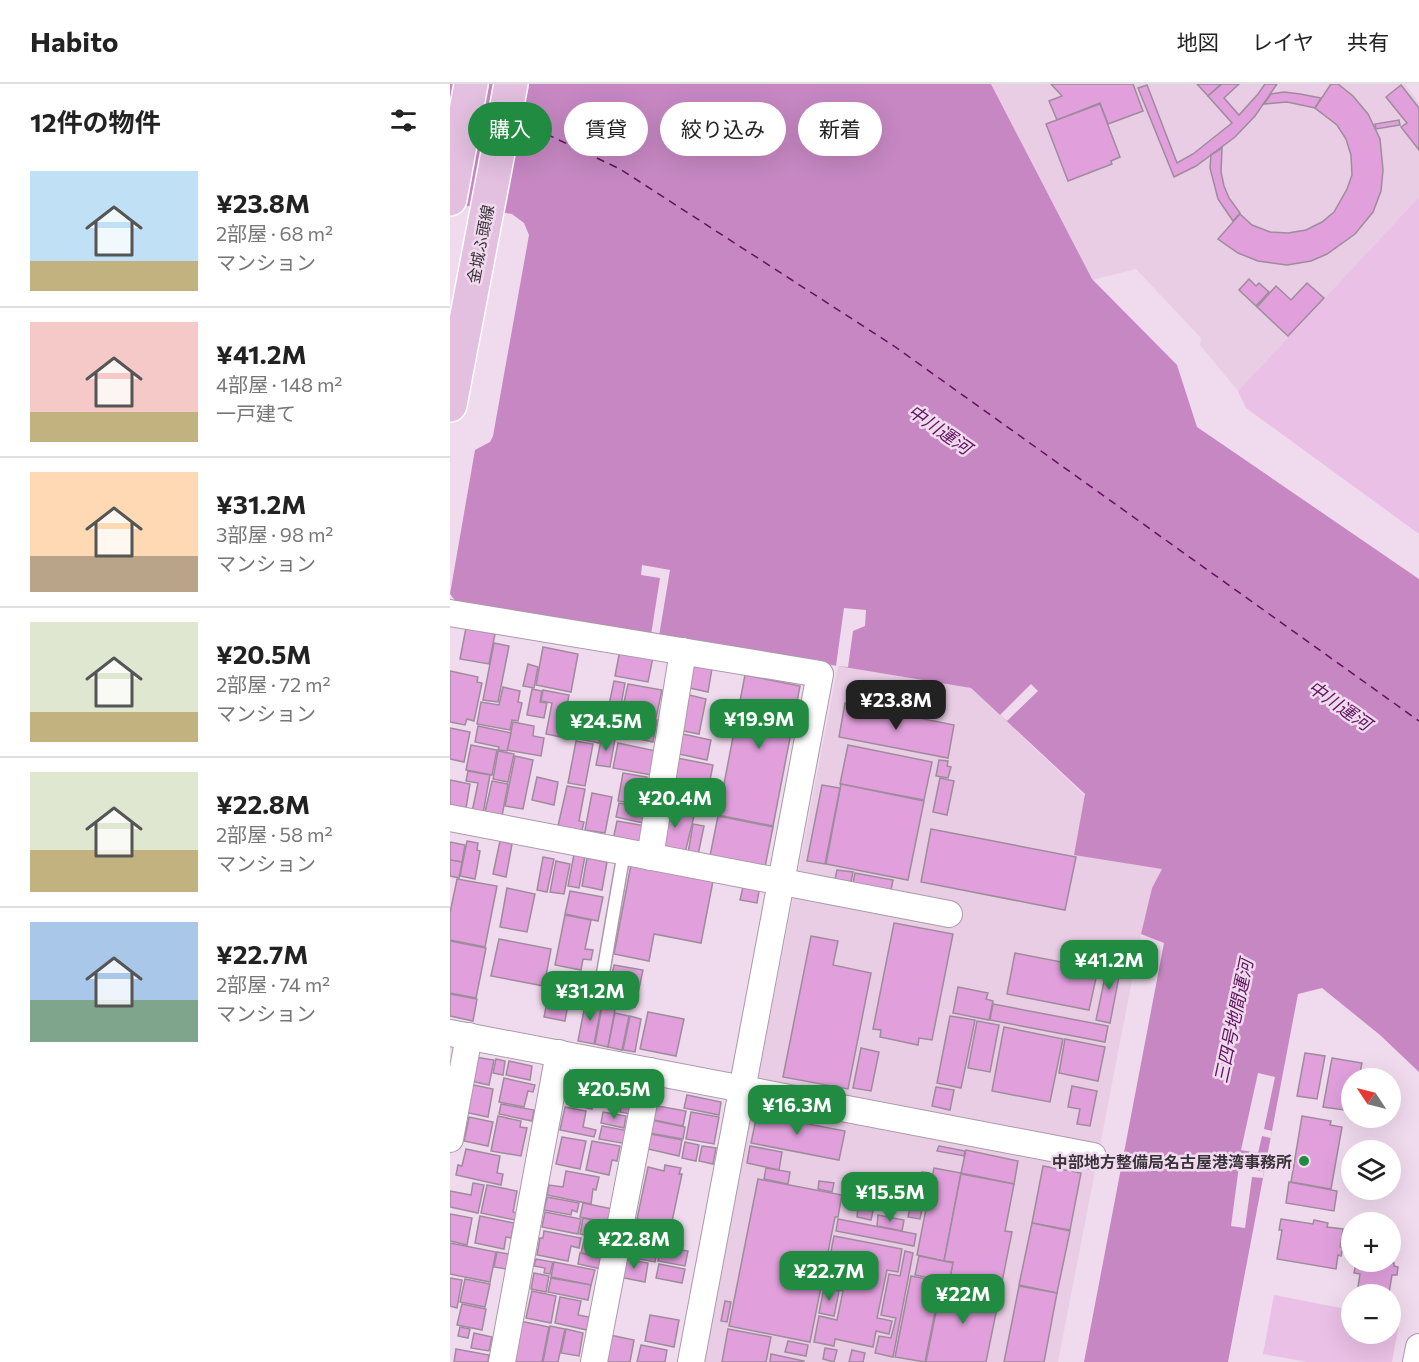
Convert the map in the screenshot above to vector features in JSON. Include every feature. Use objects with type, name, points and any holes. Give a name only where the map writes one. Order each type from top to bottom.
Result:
[{"type":"main road","points":[[450,199],[471,84]]},
{"type":"main road","name":"金城ふ頭線","points":[[450,405],[511,84]]},
{"type":"street","points":[[450,613],[820,674],[691,1362]]},
{"type":"street","points":[[650,857],[683,651]]},
{"type":"street","points":[[450,818],[949,914]]},
{"type":"street","points":[[450,1139],[460,1035],[1093,1156]]},
{"type":"street","points":[[502,1362],[559,1053]]},
{"type":"street","points":[[594,1362],[650,1071]]},
{"type":"street","points":[[1416,1362],[1419,1347]]},
{"type":"lane","points":[[602,978],[624,852]]},
{"type":"shaded area","points":[[991,84],[1405,84],[1419,103],[1419,197],[1238,391],[1200,345],[1201,338],[1136,269],[1092,280]]},
{"type":"shaded area","points":[[1419,197],[1419,534],[1246,408],[1238,391]]},
{"type":"shaded area","points":[[838,666],[971,688],[1162,869],[1152,888],[1141,934],[1058,1362],[703,1362]]},
{"type":"shaded area","points":[[1274,1295],[1341,1308],[1341,1344],[1395,1344],[1392,1362],[1307,1362],[1263,1354]]},
{"type":"water","points":[[450,84],[991,84],[1092,279],[1177,365],[1197,427],[1419,579],[1419,1072],[1380,1035],[1322,988],[1298,994],[1228,1362],[1084,1362],[1164,943],[1141,934],[1152,888],[1162,869],[1074,855],[1085,794],[971,688],[457,603],[450,594],[475,450],[490,442],[493,436],[529,235],[524,223],[512,214],[450,203]]},
{"type":"pier","points":[[642,565],[670,570],[659,636],[651,635],[660,578],[641,575]]},
{"type":"pier","points":[[844,608],[866,610],[865,626],[853,631],[848,667],[836,666]]},
{"type":"pier","points":[[1031,684],[1038,691],[1007,721],[1000,715]]},
{"type":"pier","points":[[1258,1073],[1275,1077],[1264,1129],[1272,1131],[1271,1138],[1262,1136],[1258,1153],[1241,1150]]},
{"type":"pier","points":[[1239,1166],[1264,1172],[1263,1178],[1252,1177],[1245,1228],[1231,1226]]},
{"type":"building","points":[[1051,84],[1133,84],[1143,111],[1108,124],[1100,103],[1057,120],[1049,101],[1062,96]]},
{"type":"building","points":[[1197,84],[1221,84],[1208,96]]},
{"type":"building","points":[[1222,84],[1239,84],[1224,98],[1239,115],[1265,84],[1277,84],[1255,116],[1235,137],[1196,166],[1174,177],[1138,88],[1147,85],[1177,163],[1193,154],[1232,123],[1208,96]]},
{"type":"building","points":[[1331,84],[1338,84],[1353,96],[1368,114],[1380,139],[1383,170],[1381,191],[1373,212],[1355,234],[1327,254],[1311,261],[1287,265],[1258,261],[1238,253],[1218,239],[1240,214],[1252,225],[1270,232],[1288,233],[1306,230],[1322,222],[1334,212],[1347,189],[1352,175],[1351,155],[1346,139],[1337,125],[1315,108]]},
{"type":"building","points":[[1401,85],[1419,108],[1419,150],[1401,127],[1407,123],[1386,97]]},
{"type":"building","points":[[1284,92],[1321,98],[1315,108],[1287,102],[1264,104],[1271,94]]},
{"type":"building","points":[[1100,104],[1120,157],[1111,161],[1112,164],[1068,181],[1046,124]]},
{"type":"building","points":[[1399,120],[1400,125],[1376,129],[1375,124]]},
{"type":"building","points":[[1222,148],[1221,172],[1224,186],[1229,198],[1240,213],[1233,221],[1218,199],[1210,168],[1211,155]]},
{"type":"building","points":[[1249,279],[1256,286],[1259,283],[1269,292],[1256,306],[1239,290]]},
{"type":"building","points":[[1307,283],[1324,298],[1288,336],[1257,307],[1276,286],[1291,300]]},
{"type":"building","points":[[466,628],[495,634],[489,664],[460,659]]},
{"type":"building","points":[[494,643],[509,646],[498,702],[483,700]]},
{"type":"building","points":[[543,647],[578,654],[571,692],[536,685]]},
{"type":"building","points":[[620,650],[653,657],[648,682],[615,676]]},
{"type":"building","points":[[528,664],[538,667],[534,688],[523,686]]},
{"type":"building","points":[[689,664],[712,668],[708,692],[685,687]]},
{"type":"building","points":[[450,671],[478,677],[477,682],[482,683],[474,721],[467,719],[465,725],[450,722]]},
{"type":"building","points":[[745,675],[800,686],[773,826],[718,815]]},
{"type":"building","points":[[614,681],[625,683],[619,716],[607,714]]},
{"type":"building","points":[[628,684],[662,690],[656,718],[622,711]]},
{"type":"building","points":[[503,687],[520,691],[518,702],[522,703],[518,721],[512,720],[510,730],[477,724],[481,702],[499,705]]},
{"type":"building","points":[[532,689],[542,691],[540,702],[547,703],[544,718],[527,715]]},
{"type":"building","points":[[543,690],[569,695],[561,737],[546,734],[552,703],[541,701]]},
{"type":"building","points":[[685,694],[706,699],[699,734],[678,730]]},
{"type":"building","points":[[845,703],[954,725],[948,758],[839,737]]},
{"type":"building","points":[[570,711],[604,717],[599,743],[565,736]]},
{"type":"building","points":[[626,714],[657,720],[653,742],[621,735]]},
{"type":"building","points":[[610,718],[622,720],[619,737],[607,734]]},
{"type":"building","points":[[513,722],[534,726],[533,736],[544,738],[541,756],[507,750]]},
{"type":"building","points":[[478,726],[511,733],[507,751],[475,742]]},
{"type":"building","points":[[450,728],[470,732],[464,762],[450,759]]},
{"type":"building","points":[[678,733],[711,740],[707,760],[674,753]]},
{"type":"building","points":[[602,736],[615,739],[610,767],[596,765]]},
{"type":"building","points":[[576,741],[593,744],[585,786],[568,783]]},
{"type":"building","points":[[618,743],[656,751],[651,775],[613,768]]},
{"type":"building","points":[[471,745],[497,750],[492,775],[466,770]]},
{"type":"building","points":[[848,745],[932,762],[924,800],[840,784]]},
{"type":"building","points":[[498,751],[514,754],[508,782],[493,779]]},
{"type":"building","points":[[515,756],[533,760],[523,809],[505,806]]},
{"type":"building","points":[[672,757],[713,765],[709,785],[668,777]]},
{"type":"building","points":[[939,760],[948,761],[947,766],[951,767],[948,778],[936,776]]},
{"type":"building","points":[[468,771],[490,775],[483,814],[472,812],[478,783],[466,781]]},
{"type":"building","points":[[623,773],[647,777],[642,805],[618,801]]},
{"type":"building","points":[[537,777],[558,782],[554,805],[532,800]]},
{"type":"building","points":[[668,778],[688,782],[683,803],[664,800]]},
{"type":"building","points":[[940,778],[954,781],[947,815],[933,812]]},
{"type":"building","points":[[450,780],[470,784],[466,808],[450,805]]},
{"type":"building","points":[[492,781],[508,784],[502,816],[485,812]]},
{"type":"building","points":[[841,784],[924,801],[908,880],[826,864]]},
{"type":"building","points":[[822,785],[840,788],[825,864],[807,861]]},
{"type":"building","points":[[567,786],[585,789],[579,821],[584,822],[581,834],[558,826]]},
{"type":"building","points":[[592,793],[612,797],[605,833],[585,830]]},
{"type":"building","points":[[619,803],[647,809],[648,824],[616,817]]},
{"type":"building","points":[[663,805],[695,812],[685,853],[655,847]]},
{"type":"building","points":[[718,816],[773,827],[765,867],[710,856]]},
{"type":"building","points":[[617,821],[646,826],[643,845],[613,840]]},
{"type":"building","points":[[693,824],[704,826],[698,855],[688,853]]},
{"type":"building","points":[[931,829],[1076,857],[1065,910],[921,882]]},
{"type":"building","points":[[467,841],[478,843],[477,850],[480,851],[475,879],[460,876]]},
{"type":"building","points":[[500,841],[512,844],[506,877],[493,874]]},
{"type":"building","points":[[450,842],[465,845],[462,862],[450,860]]},
{"type":"building","points":[[574,854],[585,856],[579,888],[568,886]]},
{"type":"building","points":[[543,857],[554,859],[547,892],[537,890]]},
{"type":"building","points":[[587,858],[607,862],[602,890],[582,886]]},
{"type":"building","points":[[450,860],[462,862],[459,878],[450,876]]},
{"type":"building","points":[[556,861],[570,864],[564,894],[550,892]]},
{"type":"building","points":[[631,865],[713,881],[701,943],[654,934],[649,961],[614,954]]},
{"type":"building","points":[[837,870],[853,872],[851,882],[835,879]]},
{"type":"building","points":[[855,873],[893,880],[891,890],[853,883]]},
{"type":"building","points":[[457,879],[497,886],[485,947],[450,940],[450,913]]},
{"type":"building","points":[[743,887],[759,891],[757,903],[740,900]]},
{"type":"building","points":[[507,888],[535,894],[527,932],[500,927]]},
{"type":"building","points":[[570,891],[603,897],[598,921],[565,914]]},
{"type":"building","points":[[565,915],[591,920],[585,949],[593,950],[591,960],[583,959],[581,970],[555,965]]},
{"type":"building","points":[[894,923],[953,934],[932,1040],[919,1038],[918,1045],[880,1037],[881,1030],[873,1029]]},
{"type":"building","points":[[811,936],[838,941],[833,965],[871,973],[848,1089],[783,1077]]},
{"type":"building","points":[[499,939],[551,949],[544,986],[491,976]]},
{"type":"building","points":[[450,941],[486,948],[476,998],[450,993]]},
{"type":"building","points":[[1015,953],[1098,969],[1089,1010],[1007,994]]},
{"type":"building","points":[[1109,958],[1122,961],[1110,1023],[1096,1020]]},
{"type":"building","points":[[614,965],[643,970],[635,1007],[607,1001]]},
{"type":"building","points":[[552,978],[572,982],[565,1021],[544,1017]]},
{"type":"building","points":[[958,987],[988,993],[986,999],[993,1001],[989,1020],[953,1013]]},
{"type":"building","points":[[450,994],[477,999],[473,1021],[450,1016]]},
{"type":"building","points":[[586,1000],[602,1003],[594,1044],[578,1041]]},
{"type":"building","points":[[993,1004],[1108,1026],[1105,1042],[990,1020]]},
{"type":"building","points":[[602,1007],[615,1009],[608,1047],[595,1044]]},
{"type":"building","points":[[648,1012],[684,1019],[676,1056],[640,1049]]},
{"type":"building","points":[[615,1013],[629,1016],[622,1050],[608,1047]]},
{"type":"building","points":[[630,1016],[641,1019],[635,1052],[623,1050]]},
{"type":"building","points":[[950,1016],[975,1020],[961,1088],[937,1083]]},
{"type":"building","points":[[977,1021],[999,1025],[990,1072],[968,1068]]},
{"type":"building","points":[[1004,1027],[1063,1039],[1050,1102],[992,1091]]},
{"type":"building","points":[[1065,1039],[1105,1047],[1098,1081],[1059,1073]]},
{"type":"building","points":[[861,1048],[879,1052],[871,1091],[853,1088]]},
{"type":"building","points":[[1305,1053],[1325,1056],[1317,1099],[1297,1096]]},
{"type":"building","points":[[475,1057],[494,1060],[489,1085],[470,1081]]},
{"type":"building","points":[[1332,1058],[1362,1063],[1361,1068],[1341,1068],[1341,1109],[1323,1107]]},
{"type":"building","points":[[496,1059],[505,1061],[503,1075],[493,1073]]},
{"type":"building","points":[[509,1061],[532,1066],[530,1080],[506,1075]]},
{"type":"building","points":[[573,1075],[597,1080],[592,1109],[567,1104]]},
{"type":"building","points":[[504,1078],[535,1085],[533,1092],[528,1091],[524,1107],[499,1102]]},
{"type":"building","points":[[469,1084],[493,1089],[488,1117],[464,1112]]},
{"type":"building","points":[[1072,1086],[1097,1091],[1090,1126],[1077,1124],[1080,1109],[1068,1107]]},
{"type":"building","points":[[936,1087],[954,1090],[950,1110],[932,1106]]},
{"type":"building","points":[[624,1089],[641,1092],[636,1115],[620,1112]]},
{"type":"building","points":[[687,1095],[721,1102],[719,1115],[684,1108]]},
{"type":"building","points":[[501,1104],[534,1110],[532,1121],[499,1114]]},
{"type":"building","points":[[652,1105],[686,1111],[683,1126],[649,1119]]},
{"type":"building","points":[[565,1107],[586,1111],[583,1127],[596,1130],[594,1137],[560,1130]]},
{"type":"building","points":[[758,1110],[788,1116],[787,1120],[845,1131],[839,1160],[751,1143]]},
{"type":"building","points":[[603,1112],[626,1116],[624,1128],[601,1123]]},
{"type":"building","points":[[691,1112],[719,1117],[714,1144],[686,1139]]},
{"type":"building","points":[[498,1116],[521,1121],[520,1127],[527,1128],[521,1156],[491,1151]]},
{"type":"building","points":[[1302,1116],[1331,1121],[1330,1125],[1341,1127],[1331,1189],[1291,1182]]},
{"type":"building","points":[[469,1117],[493,1122],[488,1146],[464,1141]]},
{"type":"building","points":[[646,1119],[685,1127],[683,1139],[643,1132]]},
{"type":"building","points":[[602,1126],[629,1131],[627,1144],[599,1139]]},
{"type":"building","points":[[651,1134],[682,1140],[679,1156],[648,1149]]},
{"type":"building","points":[[562,1137],[586,1141],[580,1169],[556,1164]]},
{"type":"building","points":[[592,1141],[620,1146],[617,1161],[612,1160],[609,1175],[586,1170]]},
{"type":"building","points":[[685,1142],[699,1145],[696,1161],[682,1158]]},
{"type":"building","points":[[702,1146],[716,1148],[713,1164],[699,1161]]},
{"type":"building","points":[[750,1146],[782,1152],[779,1170],[747,1163]]},
{"type":"building","points":[[939,1146],[965,1151],[964,1156],[937,1151]]},
{"type":"building","points":[[466,1149],[500,1156],[497,1173],[503,1174],[501,1185],[456,1175],[458,1165],[462,1166]]},
{"type":"building","points":[[966,1150],[1018,1161],[1014,1184],[961,1173]]},
{"type":"building","points":[[665,1165],[681,1168],[679,1174],[682,1174],[671,1226],[637,1219],[648,1167],[664,1171]]},
{"type":"building","points":[[1043,1166],[1081,1173],[1070,1230],[1032,1223]]},
{"type":"building","points":[[766,1168],[790,1172],[788,1184],[764,1179]]},
{"type":"building","points":[[934,1168],[961,1173],[944,1261],[917,1255]]},
{"type":"building","points":[[566,1171],[599,1177],[596,1190],[593,1189],[591,1204],[547,1195],[549,1185],[563,1187]]},
{"type":"building","points":[[922,1172],[929,1173],[920,1219],[908,1217],[912,1200],[916,1200]]},
{"type":"building","points":[[961,1174],[1014,1184],[1005,1231],[1012,1232],[1000,1292],[949,1283],[953,1262],[944,1261]]},
{"type":"building","points":[[758,1179],[842,1195],[838,1217],[835,1217],[810,1342],[729,1326]]},
{"type":"building","points":[[819,1181],[834,1183],[832,1192],[818,1189]]},
{"type":"building","points":[[1289,1182],[1337,1191],[1334,1211],[1286,1203]]},
{"type":"building","points":[[473,1183],[484,1185],[478,1213],[450,1207],[450,1191],[471,1195]]},
{"type":"building","points":[[487,1185],[517,1191],[513,1212],[517,1213],[515,1220],[481,1213]]},
{"type":"building","points":[[547,1197],[579,1203],[577,1212],[572,1210],[571,1215],[544,1210]]},
{"type":"building","points":[[583,1203],[613,1209],[611,1223],[580,1217]]},
{"type":"building","points":[[858,1208],[873,1211],[871,1220],[857,1217]]},
{"type":"building","points":[[545,1212],[581,1219],[578,1234],[542,1227]]},
{"type":"building","points":[[450,1214],[472,1218],[467,1245],[450,1241]]},
{"type":"building","points":[[878,1215],[904,1220],[902,1231],[877,1226]]},
{"type":"building","points":[[480,1216],[514,1223],[511,1238],[506,1237],[504,1249],[475,1243]]},
{"type":"building","points":[[583,1218],[615,1225],[612,1241],[580,1234]]},
{"type":"building","points":[[838,1219],[916,1234],[914,1246],[836,1231]]},
{"type":"building","points":[[1281,1219],[1313,1224],[1314,1220],[1328,1223],[1327,1227],[1341,1229],[1341,1256],[1338,1255],[1336,1269],[1277,1259],[1282,1230],[1279,1230]]},
{"type":"building","points":[[1032,1223],[1070,1231],[1057,1293],[1019,1285]]},
{"type":"building","points":[[544,1231],[581,1238],[579,1248],[571,1246],[568,1261],[537,1255],[540,1238],[543,1238]]},
{"type":"building","points":[[585,1236],[612,1241],[609,1258],[581,1253]]},
{"type":"building","points":[[834,1236],[902,1249],[898,1272],[887,1270],[877,1318],[892,1321],[889,1334],[876,1331],[873,1347],[835,1339],[834,1346],[814,1342],[819,1316],[837,1320],[843,1291],[824,1287]]},
{"type":"building","points":[[631,1240],[658,1246],[655,1262],[628,1257]]},
{"type":"building","points":[[450,1243],[496,1252],[490,1282],[450,1274]]},
{"type":"building","points":[[661,1246],[688,1251],[685,1266],[658,1261]]},
{"type":"building","points":[[905,1251],[913,1253],[893,1357],[875,1353],[879,1336],[891,1338],[896,1318],[881,1315],[889,1274],[900,1276]]},
{"type":"building","points":[[497,1252],[509,1254],[506,1269],[494,1267]]},
{"type":"building","points":[[580,1253],[609,1259],[606,1270],[578,1264]]},
{"type":"building","points":[[919,1256],[953,1263],[949,1282],[915,1275]]},
{"type":"building","points":[[536,1259],[553,1262],[550,1274],[544,1273],[545,1268],[534,1266]]},
{"type":"building","points":[[623,1259],[648,1263],[645,1282],[619,1277]]},
{"type":"building","points":[[554,1262],[595,1270],[591,1285],[551,1277]]},
{"type":"building","points":[[659,1264],[685,1269],[682,1283],[656,1278]]},
{"type":"building","points":[[1397,1272],[1397,1275],[1392,1275],[1390,1284],[1358,1284],[1360,1274],[1354,1273]]},
{"type":"building","points":[[534,1273],[549,1276],[546,1292],[531,1289]]},
{"type":"building","points":[[911,1276],[941,1282],[925,1362],[895,1357]]},
{"type":"building","points":[[450,1278],[462,1280],[457,1308],[450,1306]]},
{"type":"building","points":[[551,1278],[591,1285],[588,1300],[548,1292]]},
{"type":"building","points":[[465,1279],[490,1284],[485,1307],[460,1302]]},
{"type":"building","points":[[942,1282],[1000,1293],[986,1362],[926,1362]]},
{"type":"building","points":[[1019,1286],[1057,1293],[1044,1362],[1004,1362]]},
{"type":"building","points":[[824,1288],[839,1291],[834,1316],[819,1313]]},
{"type":"building","points":[[532,1291],[556,1296],[551,1323],[526,1318]]},
{"type":"building","points":[[560,1297],[581,1301],[578,1315],[589,1317],[587,1330],[555,1323]]},
{"type":"building","points":[[725,1301],[731,1302],[727,1322],[721,1321]]},
{"type":"building","points":[[462,1304],[486,1309],[482,1330],[457,1325]]},
{"type":"building","points":[[650,1315],[679,1320],[674,1347],[645,1341]]},
{"type":"building","points":[[520,1321],[549,1327],[542,1362],[512,1362]]},
{"type":"building","points":[[550,1326],[565,1329],[558,1362],[543,1362]]},
{"type":"building","points":[[460,1327],[470,1329],[468,1338],[458,1336]]},
{"type":"building","points":[[566,1329],[583,1333],[579,1356],[561,1353]]},
{"type":"building","points":[[728,1329],[771,1337],[766,1362],[722,1362]]},
{"type":"building","points":[[474,1333],[492,1337],[489,1351],[471,1348]]},
{"type":"building","points":[[610,1335],[634,1340],[630,1362],[605,1362]]},
{"type":"building","points":[[788,1341],[808,1345],[806,1356],[785,1352]]},
{"type":"building","points":[[641,1345],[667,1350],[665,1362],[637,1362]]},
{"type":"building","points":[[825,1348],[837,1350],[834,1362],[823,1359]]},
{"type":"building","points":[[456,1349],[489,1355],[488,1362],[454,1362]]},
{"type":"building","points":[[852,1350],[865,1353],[863,1362],[849,1362]]},
{"type":"building","points":[[771,1354],[804,1361],[804,1362],[770,1362]]},
{"type":"ferry route","points":[[552,137],[620,169],[894,346],[1419,721]]},
{"type":"place","name":"中部地方整備局名古屋港湾事務所","points":[[1304,1161]]},
{"type":"water label","name":"中川運河","points":[[940,429]]},
{"type":"water label","name":"中川運河","points":[[1340,705]]},
{"type":"water label","name":"三四号地間運河","points":[[1233,1021]]}]
